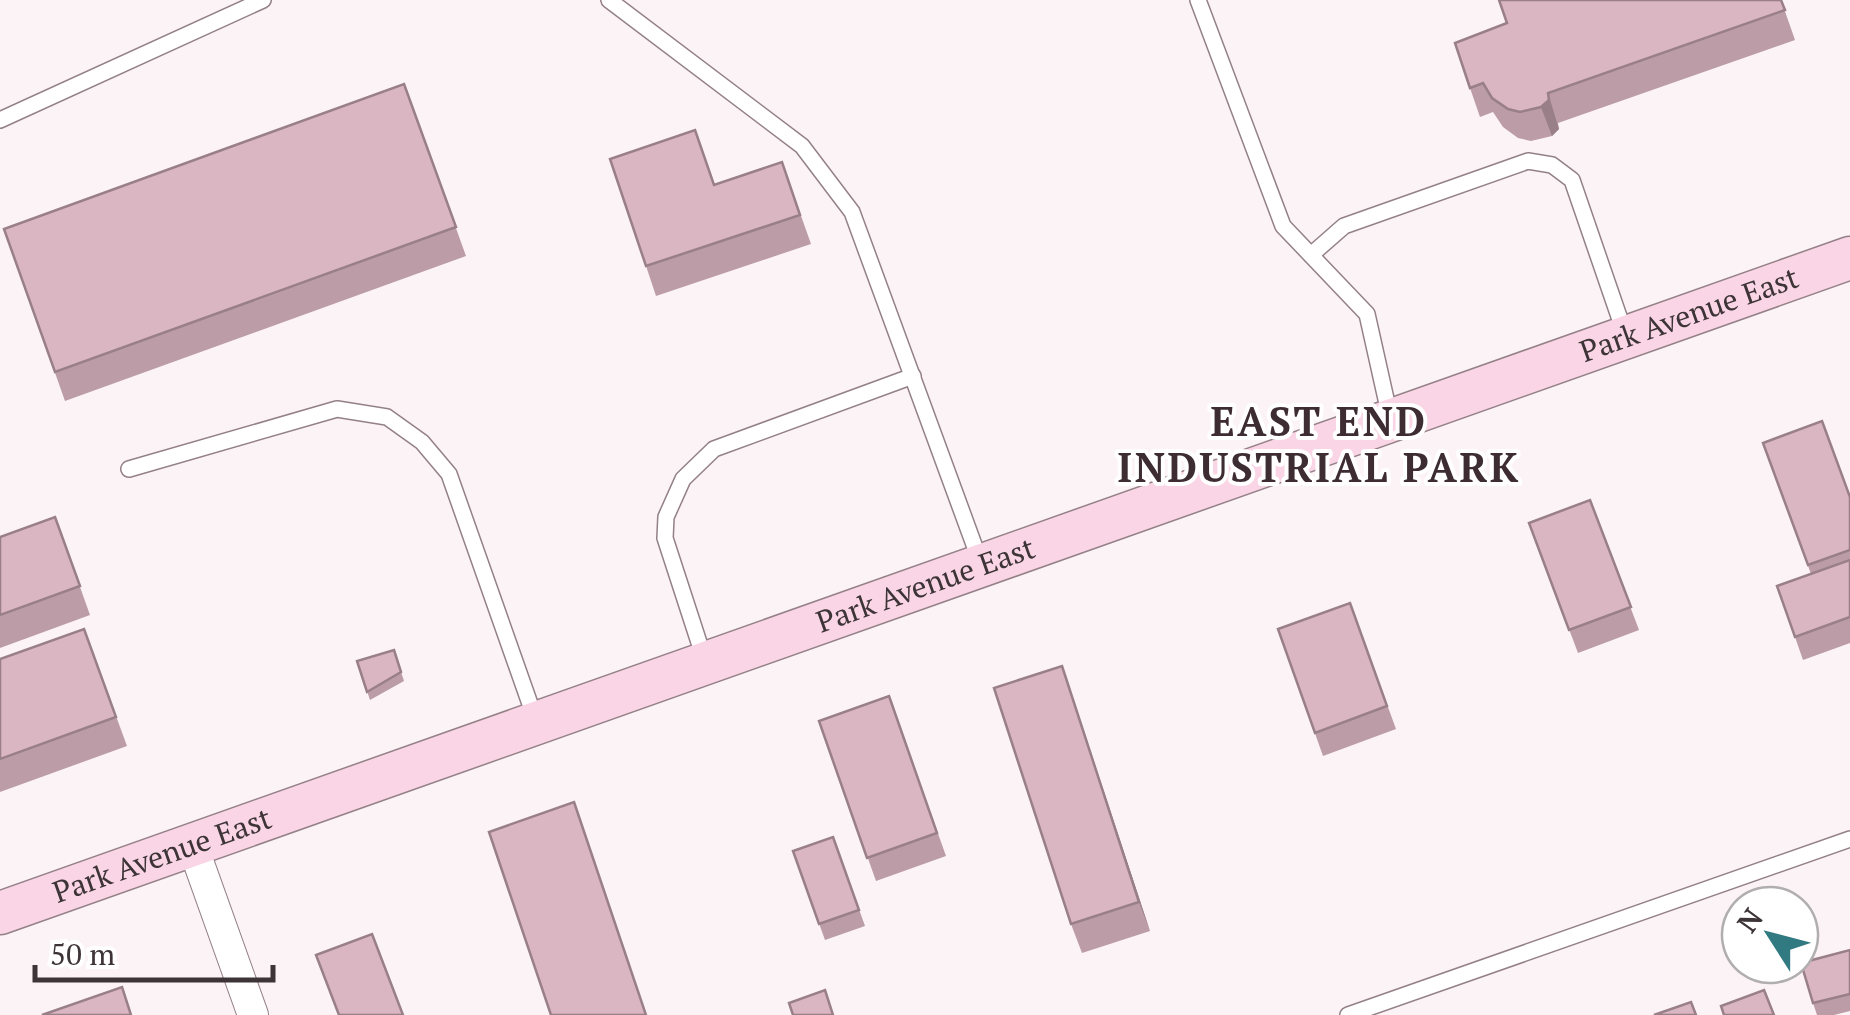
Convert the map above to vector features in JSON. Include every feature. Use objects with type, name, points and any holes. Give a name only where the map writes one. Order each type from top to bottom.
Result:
[{"type":"street","name":"Park Avenue East","points":[[0,913],[1850,258]]},
{"type":"street","points":[[192,847],[253,1015]]},
{"type":"lane","points":[[0,120],[263,0]]},
{"type":"lane","points":[[609,0],[802,146],[852,212],[982,566]]},
{"type":"lane","points":[[1198,0],[1282,226],[1367,314],[1390,421]]},
{"type":"lane","points":[[1311,256],[1344,226],[1528,161],[1552,165],[1572,180],[1627,337]]},
{"type":"lane","points":[[706,664],[665,538],[666,516],[684,479],[714,449],[912,376]]},
{"type":"lane","points":[[129,469],[337,409],[387,417],[422,442],[449,474],[538,724]]},
{"type":"lane","points":[[1353,1014],[1850,840]]},
{"type":"building","points":[[1499,0],[1781,0],[1785,10],[1548,93],[1549,100],[1541,107],[1520,112],[1492,98],[1483,83],[1470,88],[1455,43],[1507,23]]},
{"type":"building","points":[[404,84],[456,227],[55,372],[4,229]]},
{"type":"building","points":[[695,130],[714,185],[782,162],[800,215],[646,266],[610,159]]},
{"type":"building","points":[[1822,421],[1850,497],[1850,550],[1808,565],[1763,443]]},
{"type":"building","points":[[1590,500],[1631,607],[1569,630],[1529,523]]},
{"type":"building","points":[[55,517],[80,586],[0,615],[0,537]]},
{"type":"building","points":[[1850,560],[1850,617],[1795,637],[1777,586]]},
{"type":"building","points":[[1350,603],[1387,706],[1315,733],[1278,629]]},
{"type":"building","points":[[84,629],[116,717],[0,759],[0,659]]},
{"type":"building","points":[[394,650],[401,672],[367,692],[357,661]]},
{"type":"building","points":[[1062,666],[1139,902],[1071,924],[994,688]]},
{"type":"building","points":[[889,696],[937,833],[867,858],[819,721]]},
{"type":"building","points":[[574,802],[646,1015],[551,1015],[489,832]]},
{"type":"building","points":[[833,837],[859,910],[819,924],[793,851]]},
{"type":"building","points":[[372,934],[403,1015],[339,1015],[316,955]]},
{"type":"building","points":[[1850,950],[1850,994],[1813,1003],[1808,985],[1820,985],[1820,958]]},
{"type":"building","points":[[122,987],[131,1015],[42,1015]]},
{"type":"building","points":[[825,990],[833,1015],[793,1015],[789,1003]]},
{"type":"building","points":[[1764,990],[1774,1015],[1724,1015],[1721,1006]]},
{"type":"building","points":[[1691,1002],[1696,1015],[1654,1015]]},
{"type":"district","name":"EAST END INDUSTRIAL PARK","points":[[1319,445]]}]
